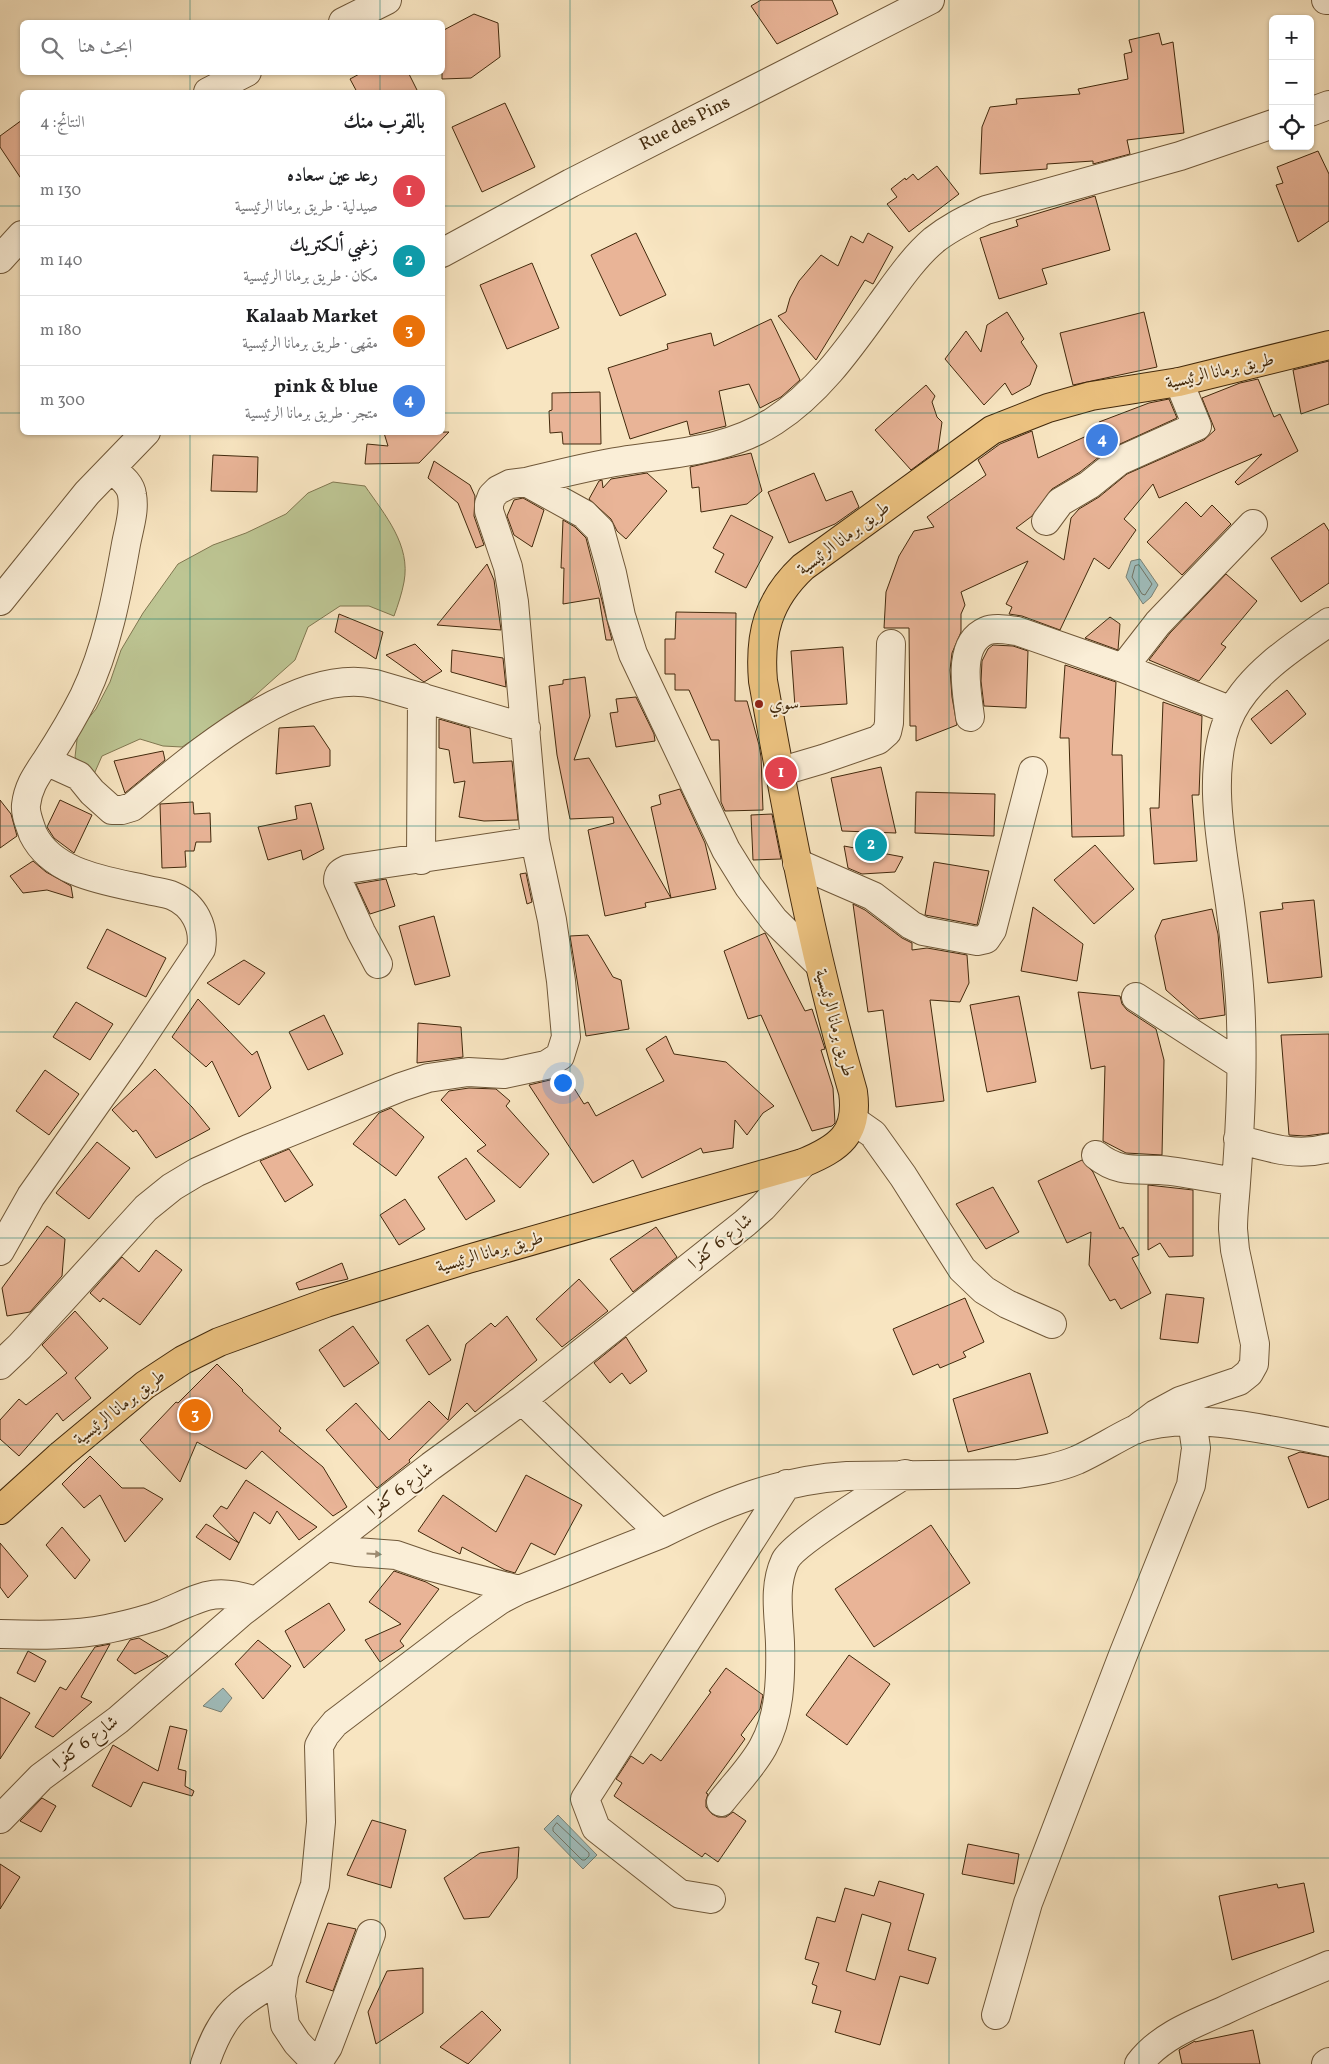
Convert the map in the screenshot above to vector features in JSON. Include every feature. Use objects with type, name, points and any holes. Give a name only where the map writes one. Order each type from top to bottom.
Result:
[{"type":"main road","name":"طريق برمانا الرئيسية","points":[[0,1510],[62,1454],[144,1385],[183,1360],[219,1342],[344,1297],[468,1259],[803,1163],[822,1155],[842,1142],[854,1120],[855,1105],[853,1092],[818,963],[796,863],[763,681],[762,652],[767,622],[773,605],[790,580],[803,567],[992,430],[1048,408],[1091,396],[1179,382],[1329,345]]},
{"type":"street","points":[[347,20],[387,0]]},
{"type":"street","name":"Rue des Pins","points":[[445,251],[571,182],[930,0]]},
{"type":"street","points":[[212,90],[241,75]]},
{"type":"street","points":[[1314,111],[1329,105]]},
{"type":"street","points":[[0,1365],[20,1346],[146,1208],[172,1187],[197,1172],[248,1149],[401,1087],[428,1078],[468,1072],[504,1074],[546,1065],[560,1056],[566,1037],[561,981],[552,920],[535,842],[526,728],[511,583],[508,567],[491,519],[489,504],[492,496],[503,486],[575,469],[688,453],[740,439],[774,421],[795,405],[844,356],[912,264],[932,241],[960,222],[986,210],[1171,158],[1269,125]]},
{"type":"street","points":[[0,259],[20,237]]},
{"type":"street","points":[[1046,521],[1060,502],[1088,485],[1119,461],[1197,426],[1179,382]]},
{"type":"street","points":[[0,601],[80,501],[143,435]]},
{"type":"street","points":[[0,1251],[31,1196],[131,1054],[201,949],[202,941],[199,923],[193,912],[184,902],[172,895],[102,880],[69,868],[51,856],[37,841],[25,808],[27,793],[34,777],[46,761],[84,695],[104,646],[116,600],[133,501],[128,485],[112,469]]},
{"type":"street","points":[[526,482],[584,514],[600,530],[621,616],[633,654],[726,850],[749,887],[774,920],[818,963]]},
{"type":"street","points":[[1123,668],[1158,624],[1253,524]]},
{"type":"street","points":[[370,1934],[328,2047],[317,2064],[297,2043],[285,2025],[281,1996],[284,1974],[315,1885],[321,1822],[319,1746],[324,1735],[335,1723],[500,1600],[519,1590],[661,1534],[725,1503],[787,1484],[826,1477],[905,1474],[1002,1474],[1039,1471],[1077,1460],[1135,1430],[1168,1407],[1239,1381],[1248,1373],[1254,1364],[1255,1344],[1235,1250],[1233,1209],[1241,1065],[1240,1009],[1231,911],[1217,812],[1221,742],[1232,711],[1243,694],[1279,659],[1329,622]]},
{"type":"street","points":[[970,717],[965,682],[966,662],[975,640],[988,630],[1017,631],[1123,668],[1232,711]]},
{"type":"street","points":[[779,772],[878,740],[885,734],[888,722],[891,644]]},
{"type":"street","points":[[46,761],[79,776],[92,792],[112,810],[122,810],[132,807],[201,752],[238,726],[308,688],[333,682],[363,681],[526,728]]},
{"type":"street","points":[[421,860],[422,697]]},
{"type":"street","points":[[796,863],[873,896],[911,925],[923,931],[977,941],[986,939],[992,930],[1033,771]]},
{"type":"street","points":[[378,964],[338,881],[338,876],[341,872],[535,842]]},
{"type":"street","points":[[1136,997],[1241,1065]]},
{"type":"street","points":[[854,1120],[873,1134],[903,1176],[962,1269],[984,1290],[1008,1304],[1052,1324]]},
{"type":"street","points":[[1238,1139],[1284,1152],[1306,1152],[1329,1148]]},
{"type":"street","points":[[1096,1155],[1116,1168],[1131,1171],[1168,1171],[1236,1182]]},
{"type":"street","name":"شارع 6 كفرا","points":[[0,1819],[41,1776],[118,1720],[256,1601],[431,1466],[522,1400],[745,1223],[769,1201],[803,1163]]},
{"type":"street","points":[[522,1400],[661,1534]]},
{"type":"street","points":[[1135,1430],[1164,1422],[1192,1420],[1277,1432],[1329,1442]]},
{"type":"street","points":[[996,2015],[1028,1903],[1119,1664],[1191,1485],[1196,1448],[1192,1420]]},
{"type":"street","points":[[721,1802],[763,1747],[775,1714],[780,1677],[780,1642],[776,1596],[785,1560],[801,1544],[905,1474]]},
{"type":"street","points":[[711,1899],[680,1894],[596,1828],[585,1799],[787,1484]]},
{"type":"street","points":[[326,1547],[396,1556],[519,1590]]},
{"type":"street","points":[[0,1634],[54,1634],[105,1630],[139,1622],[200,1596],[213,1594],[231,1594],[256,1601]]},
{"type":"street","points":[[1139,2064],[1146,2055],[1171,2035],[1258,1994],[1329,1965]]},
{"type":"street","points":[[205,2064],[221,2028],[230,2015],[240,2005],[284,1974]]},
{"type":"green space","points":[[333,482],[365,486],[395,531],[404,555],[405,568],[403,586],[394,616],[369,606],[340,606],[308,627],[295,660],[249,701],[182,747],[163,746],[140,739],[102,756],[91,781],[75,757],[78,731],[96,709],[110,682],[121,650],[143,613],[178,564],[213,545],[246,533],[286,514],[308,493]]},
{"type":"water","points":[[1140,559],[1158,585],[1151,597],[1143,604],[1126,577],[1131,561]]},
{"type":"water","points":[[223,1688],[232,1698],[221,1712],[203,1706]]},
{"type":"water","points":[[558,1815],[597,1855],[583,1869],[544,1829]]},
{"type":"building","points":[[761,0],[832,0],[838,14],[777,44],[751,6]]},
{"type":"building","points":[[474,14],[498,23],[500,57],[471,78],[442,79],[442,75],[445,75],[445,29]]},
{"type":"building","points":[[1159,33],[1162,45],[1173,42],[1184,133],[1127,140],[1130,154],[1093,164],[1093,161],[1047,164],[1047,169],[980,174],[982,127],[990,107],[1017,104],[1016,99],[1080,94],[1078,89],[1128,79],[1124,54],[1132,52],[1129,40]]},
{"type":"building","points":[[357,75],[410,75],[417,90],[356,90],[350,79]]},
{"type":"building","points":[[505,103],[535,167],[482,192],[452,127]]},
{"type":"building","points":[[20,121],[20,177],[0,147],[0,136]]},
{"type":"building","points":[[1318,151],[1329,174],[1329,221],[1298,242],[1276,185],[1283,183],[1277,167]]},
{"type":"building","points":[[937,166],[959,194],[909,232],[887,204],[897,197],[891,189],[913,174],[918,180]]},
{"type":"building","points":[[1095,196],[1110,250],[1042,269],[1047,284],[999,299],[980,238],[1018,226],[1016,220]]},
{"type":"building","points":[[636,233],[666,295],[620,316],[591,255]]},
{"type":"building","points":[[868,233],[893,247],[873,284],[865,280],[816,360],[778,316],[786,312],[790,298],[799,281],[821,255],[838,266],[851,236],[863,243]]},
{"type":"building","points":[[532,263],[559,328],[507,349],[480,285]]},
{"type":"building","points":[[1007,312],[1024,339],[1021,342],[1037,366],[1030,385],[1012,395],[1005,383],[984,405],[945,359],[966,331],[981,352],[987,325]]},
{"type":"building","points":[[1144,312],[1157,367],[1073,385],[1060,333]]},
{"type":"building","points":[[771,319],[800,380],[781,397],[760,408],[749,384],[719,391],[726,426],[690,435],[687,421],[630,439],[608,368],[668,349],[667,344],[711,333],[714,346]]},
{"type":"building","points":[[1329,361],[1329,404],[1301,414],[1293,370]]},
{"type":"building","points":[[1258,379],[1274,417],[1280,414],[1298,451],[1238,485],[1235,482],[1262,454],[1159,498],[1153,484],[1124,519],[1136,530],[1109,569],[1094,558],[1060,630],[1022,616],[1009,614],[1012,607],[1006,604],[1028,561],[961,592],[965,605],[961,614],[961,632],[952,653],[950,670],[957,725],[916,741],[916,726],[910,726],[909,628],[884,628],[886,592],[899,556],[914,531],[934,527],[927,517],[986,475],[978,460],[1000,444],[1032,431],[1038,458],[1102,429],[1099,422],[1149,403],[1169,399],[1177,418],[1109,449],[1080,472],[1052,489],[1032,516],[1016,528],[1064,560],[1071,518],[1079,509],[1099,497],[1127,474],[1204,440],[1215,430],[1202,398],[1240,383]]},
{"type":"building","points":[[926,385],[935,396],[932,402],[937,417],[942,422],[938,450],[911,470],[875,430]]},
{"type":"building","points":[[600,392],[601,444],[563,444],[562,432],[550,433],[549,411],[552,410],[552,393]]},
{"type":"building","points":[[445,432],[449,432],[419,463],[365,464],[367,444],[388,446],[385,435],[445,435]]},
{"type":"building","points":[[751,453],[762,491],[747,504],[701,512],[699,487],[692,488],[690,467]]},
{"type":"building","points":[[213,455],[258,457],[257,492],[211,491]]},
{"type":"building","points":[[434,461],[470,485],[475,496],[474,516],[484,545],[476,548],[458,503],[428,478]]},
{"type":"building","points":[[647,473],[667,491],[626,539],[617,531],[611,519],[589,499],[599,481],[602,480],[603,488],[611,479]]},
{"type":"building","points":[[814,473],[826,501],[852,491],[859,507],[835,524],[789,543],[768,492]]},
{"type":"building","points":[[523,498],[544,510],[532,547],[514,535],[507,516],[514,500]]},
{"type":"building","points":[[1186,502],[1201,517],[1212,505],[1231,524],[1182,575],[1147,542]]},
{"type":"building","points":[[731,515],[773,537],[746,588],[715,572],[724,554],[713,548]]},
{"type":"building","points":[[563,520],[575,527],[586,538],[612,640],[606,640],[599,598],[563,604],[564,568],[561,568]]},
{"type":"building","points":[[1324,523],[1329,531],[1329,583],[1301,602],[1271,558]]},
{"type":"building","points":[[487,564],[494,580],[501,630],[437,625]]},
{"type":"building","points":[[1226,574],[1257,601],[1221,644],[1226,647],[1199,681],[1149,660],[1170,633]]},
{"type":"building","points":[[676,612],[736,613],[735,701],[747,701],[759,745],[763,810],[725,811],[721,802],[719,740],[711,740],[689,690],[675,690],[675,674],[665,674],[665,639],[675,639]]},
{"type":"building","points":[[339,614],[383,632],[376,659],[335,632]]},
{"type":"building","points":[[1110,617],[1120,624],[1118,650],[1085,638]]},
{"type":"building","points":[[415,644],[442,671],[424,682],[386,655]]},
{"type":"building","points":[[993,645],[1013,646],[1028,651],[1026,708],[984,706],[981,681],[982,661],[988,649]]},
{"type":"building","points":[[843,647],[847,704],[795,707],[791,651]]},
{"type":"building","points":[[452,650],[503,658],[506,687],[451,672]]},
{"type":"building","points":[[1065,665],[1116,682],[1112,755],[1122,755],[1124,836],[1072,837],[1069,738],[1060,738]]},
{"type":"building","points":[[585,677],[590,716],[574,760],[589,758],[671,898],[645,903],[646,907],[605,916],[588,830],[614,823],[613,817],[570,819],[557,755],[549,686],[563,684],[563,680]]},
{"type":"building","points":[[1287,690],[1306,714],[1271,744],[1251,719]]},
{"type":"building","points":[[636,697],[654,734],[655,741],[616,747],[610,713],[618,712],[616,699]]},
{"type":"building","points":[[1163,702],[1202,716],[1199,795],[1192,795],[1197,861],[1154,864],[1150,808],[1159,808]]},
{"type":"building","points":[[439,719],[470,728],[473,763],[512,761],[518,820],[484,821],[459,817],[465,781],[454,783],[449,750],[439,748]]},
{"type":"building","points":[[314,726],[330,750],[330,766],[276,774],[279,728]]},
{"type":"building","points":[[163,751],[165,760],[125,793],[114,761]]},
{"type":"building","points":[[881,767],[896,833],[842,831],[831,778]]},
{"type":"building","points":[[680,789],[705,843],[716,889],[671,898],[651,807],[661,804],[659,795]]},
{"type":"building","points":[[916,792],[995,794],[994,836],[915,833]]},
{"type":"building","points":[[0,800],[11,814],[17,836],[0,848]]},
{"type":"building","points":[[60,800],[92,815],[74,853],[54,838],[47,827]]},
{"type":"building","points":[[193,802],[194,814],[210,813],[211,842],[196,842],[194,851],[185,851],[186,867],[162,868],[160,804]]},
{"type":"building","points":[[311,803],[324,849],[303,860],[301,850],[268,860],[258,827],[297,819],[295,806]]},
{"type":"building","points":[[772,814],[781,859],[753,860],[751,815]]},
{"type":"building","points":[[1095,845],[1134,889],[1094,924],[1054,880]]},
{"type":"building","points":[[844,846],[903,857],[895,872],[862,874],[848,868]]},
{"type":"building","points":[[33,861],[46,872],[71,886],[73,898],[47,890],[23,893],[10,876]]},
{"type":"building","points":[[934,862],[989,871],[977,925],[925,915]]},
{"type":"building","points":[[526,873],[532,902],[527,904],[520,874]]},
{"type":"building","points":[[386,879],[395,906],[370,914],[356,884]]},
{"type":"building","points":[[1314,900],[1322,977],[1268,983],[1260,912],[1283,909],[1282,903]]},
{"type":"building","points":[[853,904],[865,910],[902,938],[912,943],[912,950],[927,948],[967,955],[969,983],[960,1002],[930,1000],[944,1101],[896,1107],[883,1010],[868,1012]]},
{"type":"building","points":[[1033,907],[1083,944],[1077,981],[1021,971]]},
{"type":"building","points":[[1212,909],[1218,934],[1225,1015],[1199,1019],[1166,990],[1155,936],[1162,920]]},
{"type":"building","points":[[434,916],[450,976],[415,985],[399,926]]},
{"type":"building","points":[[107,929],[166,958],[146,997],[87,968]]},
{"type":"building","points":[[765,933],[805,1011],[812,1009],[825,1049],[821,1050],[833,1088],[835,1123],[832,1126],[812,1131],[761,1015],[748,1019],[724,951]]},
{"type":"building","points":[[588,935],[613,977],[621,980],[629,1029],[586,1036],[570,936]]},
{"type":"building","points":[[244,960],[265,973],[239,1005],[207,983]]},
{"type":"building","points":[[1078,992],[1120,996],[1122,1004],[1127,1010],[1156,1029],[1164,1060],[1162,1155],[1126,1153],[1103,1141],[1105,1066],[1091,1069]]},
{"type":"building","points":[[1019,996],[1036,1082],[987,1092],[970,1005]]},
{"type":"building","points":[[198,999],[252,1055],[257,1051],[271,1088],[239,1117],[212,1061],[206,1067],[172,1037]]},
{"type":"building","points":[[76,1002],[113,1024],[90,1060],[53,1037]]},
{"type":"building","points":[[324,1015],[343,1054],[308,1070],[289,1032]]},
{"type":"building","points":[[418,1023],[461,1027],[463,1057],[417,1063]]},
{"type":"building","points":[[1329,1034],[1329,1133],[1305,1136],[1289,1135],[1281,1035]]},
{"type":"building","points":[[666,1036],[674,1054],[726,1062],[774,1106],[763,1113],[747,1135],[735,1120],[733,1148],[703,1153],[701,1148],[642,1178],[633,1160],[593,1183],[529,1085],[550,1080],[564,1072],[584,1104],[588,1102],[596,1116],[664,1081],[646,1049]]},
{"type":"building","points":[[155,1069],[192,1107],[210,1129],[156,1158],[136,1130],[133,1132],[112,1110]]},
{"type":"building","points":[[45,1070],[79,1094],[49,1135],[16,1111]]},
{"type":"building","points":[[469,1088],[496,1089],[510,1101],[506,1106],[549,1154],[520,1188],[477,1151],[486,1145],[441,1100],[449,1091]]},
{"type":"building","points":[[391,1108],[424,1137],[396,1176],[353,1144],[379,1113]]},
{"type":"building","points":[[97,1142],[130,1168],[89,1219],[56,1193]]},
{"type":"building","points":[[289,1149],[313,1185],[285,1202],[260,1161]]},
{"type":"building","points":[[466,1158],[495,1201],[466,1220],[438,1177]]},
{"type":"building","points":[[1082,1160],[1093,1172],[1120,1229],[1123,1227],[1139,1255],[1132,1258],[1151,1293],[1121,1309],[1115,1299],[1110,1301],[1089,1265],[1091,1232],[1067,1243],[1038,1181]]},
{"type":"building","points":[[1148,1185],[1193,1190],[1193,1256],[1169,1257],[1160,1243],[1148,1250]]},
{"type":"building","points":[[993,1187],[1019,1232],[986,1249],[956,1204]]},
{"type":"building","points":[[405,1199],[425,1229],[399,1245],[380,1215]]},
{"type":"building","points":[[47,1226],[65,1239],[62,1276],[30,1312],[7,1316],[2,1288]]},
{"type":"building","points":[[656,1227],[677,1257],[633,1292],[610,1259]]},
{"type":"building","points":[[156,1250],[182,1270],[140,1325],[103,1298],[100,1302],[90,1293],[122,1257],[139,1272]]},
{"type":"building","points":[[342,1263],[348,1279],[299,1290],[296,1283]]},
{"type":"building","points":[[579,1279],[608,1311],[562,1347],[536,1319]]},
{"type":"building","points":[[1166,1294],[1204,1298],[1198,1343],[1160,1339]]},
{"type":"building","points":[[965,1298],[984,1342],[963,1352],[966,1357],[940,1368],[938,1364],[913,1375],[893,1329]]},
{"type":"building","points":[[75,1311],[108,1348],[75,1378],[91,1398],[63,1421],[57,1413],[19,1456],[0,1439],[0,1420],[19,1399],[26,1405],[67,1373],[42,1345]]},
{"type":"building","points":[[507,1316],[537,1360],[475,1412],[467,1403],[409,1460],[410,1462],[377,1488],[326,1430],[356,1403],[389,1440],[429,1401],[448,1420],[466,1344],[491,1323],[495,1327]]},
{"type":"building","points":[[428,1325],[451,1360],[429,1375],[406,1340]]},
{"type":"building","points":[[353,1326],[379,1363],[344,1387],[319,1350]]},
{"type":"building","points":[[626,1337],[647,1371],[630,1384],[622,1373],[610,1383],[594,1363]]},
{"type":"building","points":[[217,1364],[281,1428],[279,1431],[323,1467],[347,1507],[333,1516],[262,1451],[246,1469],[197,1442],[180,1482],[140,1440],[176,1402],[178,1403]]},
{"type":"building","points":[[1030,1373],[1048,1433],[968,1452],[953,1399]]},
{"type":"building","points":[[1300,1452],[1329,1457],[1329,1499],[1308,1508],[1288,1457]]},
{"type":"building","points":[[90,1456],[122,1488],[144,1488],[163,1499],[125,1542],[100,1495],[84,1508],[62,1484]]},
{"type":"building","points":[[526,1475],[582,1505],[555,1555],[531,1543],[515,1573],[505,1570],[462,1547],[460,1554],[418,1531],[443,1495],[496,1532]]},
{"type":"building","points":[[246,1480],[317,1527],[299,1540],[277,1511],[270,1524],[254,1512],[239,1543],[213,1516],[221,1506],[227,1509]]},
{"type":"building","points":[[206,1524],[239,1543],[230,1560],[196,1537]]},
{"type":"building","points":[[931,1525],[970,1583],[874,1647],[835,1589]]},
{"type":"building","points":[[62,1527],[90,1560],[75,1579],[46,1545]]},
{"type":"building","points":[[0,1543],[28,1576],[8,1598],[0,1587]]},
{"type":"building","points":[[394,1571],[426,1582],[439,1589],[400,1641],[404,1646],[380,1662],[365,1640],[401,1624],[369,1602]]},
{"type":"building","points":[[329,1603],[345,1630],[304,1668],[285,1631]]},
{"type":"building","points":[[139,1638],[168,1656],[135,1674],[117,1660],[130,1640]]},
{"type":"building","points":[[258,1640],[291,1666],[263,1699],[235,1664]]},
{"type":"building","points":[[110,1644],[81,1697],[92,1702],[53,1737],[35,1727],[60,1687],[66,1690],[95,1647]]},
{"type":"building","points":[[28,1651],[46,1661],[35,1682],[17,1673]]},
{"type":"building","points":[[849,1655],[890,1684],[847,1745],[806,1715]]},
{"type":"building","points":[[726,1668],[763,1695],[760,1709],[741,1735],[745,1739],[706,1793],[708,1794],[706,1807],[712,1814],[718,1817],[726,1817],[733,1812],[746,1821],[718,1862],[705,1853],[702,1857],[614,1796],[622,1783],[616,1779],[631,1756],[643,1764],[651,1754],[661,1761]]},
{"type":"building","points":[[0,1697],[30,1713],[0,1759]]},
{"type":"building","points":[[170,1726],[187,1730],[178,1769],[186,1771],[185,1786],[194,1791],[192,1796],[143,1782],[131,1807],[92,1786],[113,1745],[158,1771]]},
{"type":"building","points":[[42,1798],[56,1806],[41,1832],[20,1821]]},
{"type":"building","points":[[372,1820],[406,1830],[391,1888],[347,1875]]},
{"type":"building","points":[[968,1844],[1019,1854],[1014,1884],[962,1874]]},
{"type":"building","points":[[519,1847],[517,1878],[489,1917],[464,1919],[444,1878],[480,1853]]},
{"type":"building","points":[[0,1864],[20,1877],[0,1909]]},
{"type":"building","points":[[879,1881],[924,1894],[908,1950],[936,1958],[928,1984],[900,1976],[880,2045],[835,2032],[841,2011],[812,2003],[817,1986],[812,1984],[819,1963],[805,1959],[817,1917],[835,1922],[845,1888],[874,1896]],"holes":[[[862,1914],[891,1923],[875,1980],[846,1971]]]},
{"type":"building","points":[[1304,1883],[1314,1932],[1232,1960],[1219,1896],[1277,1884],[1278,1888]]},
{"type":"building","points":[[328,1923],[356,1929],[333,1991],[306,1982]]},
{"type":"building","points":[[423,1968],[423,2013],[376,2044],[368,2012],[387,1971]]},
{"type":"building","points":[[482,2011],[501,2030],[468,2064],[440,2047]]},
{"type":"building","points":[[1253,2030],[1260,2064],[1182,2064],[1179,2050],[1195,2041]]},
{"type":"place","name":"pink & blue","points":[[1102,440]]},
{"type":"place","name":"سوي","points":[[759,704]]},
{"type":"place","name":"رعد عين سعاده","points":[[781,773]]},
{"type":"place","name":"زغبي ألكتريك","points":[[871,845]]},
{"type":"place","name":"Kalaab Market","points":[[195,1415]]}]
